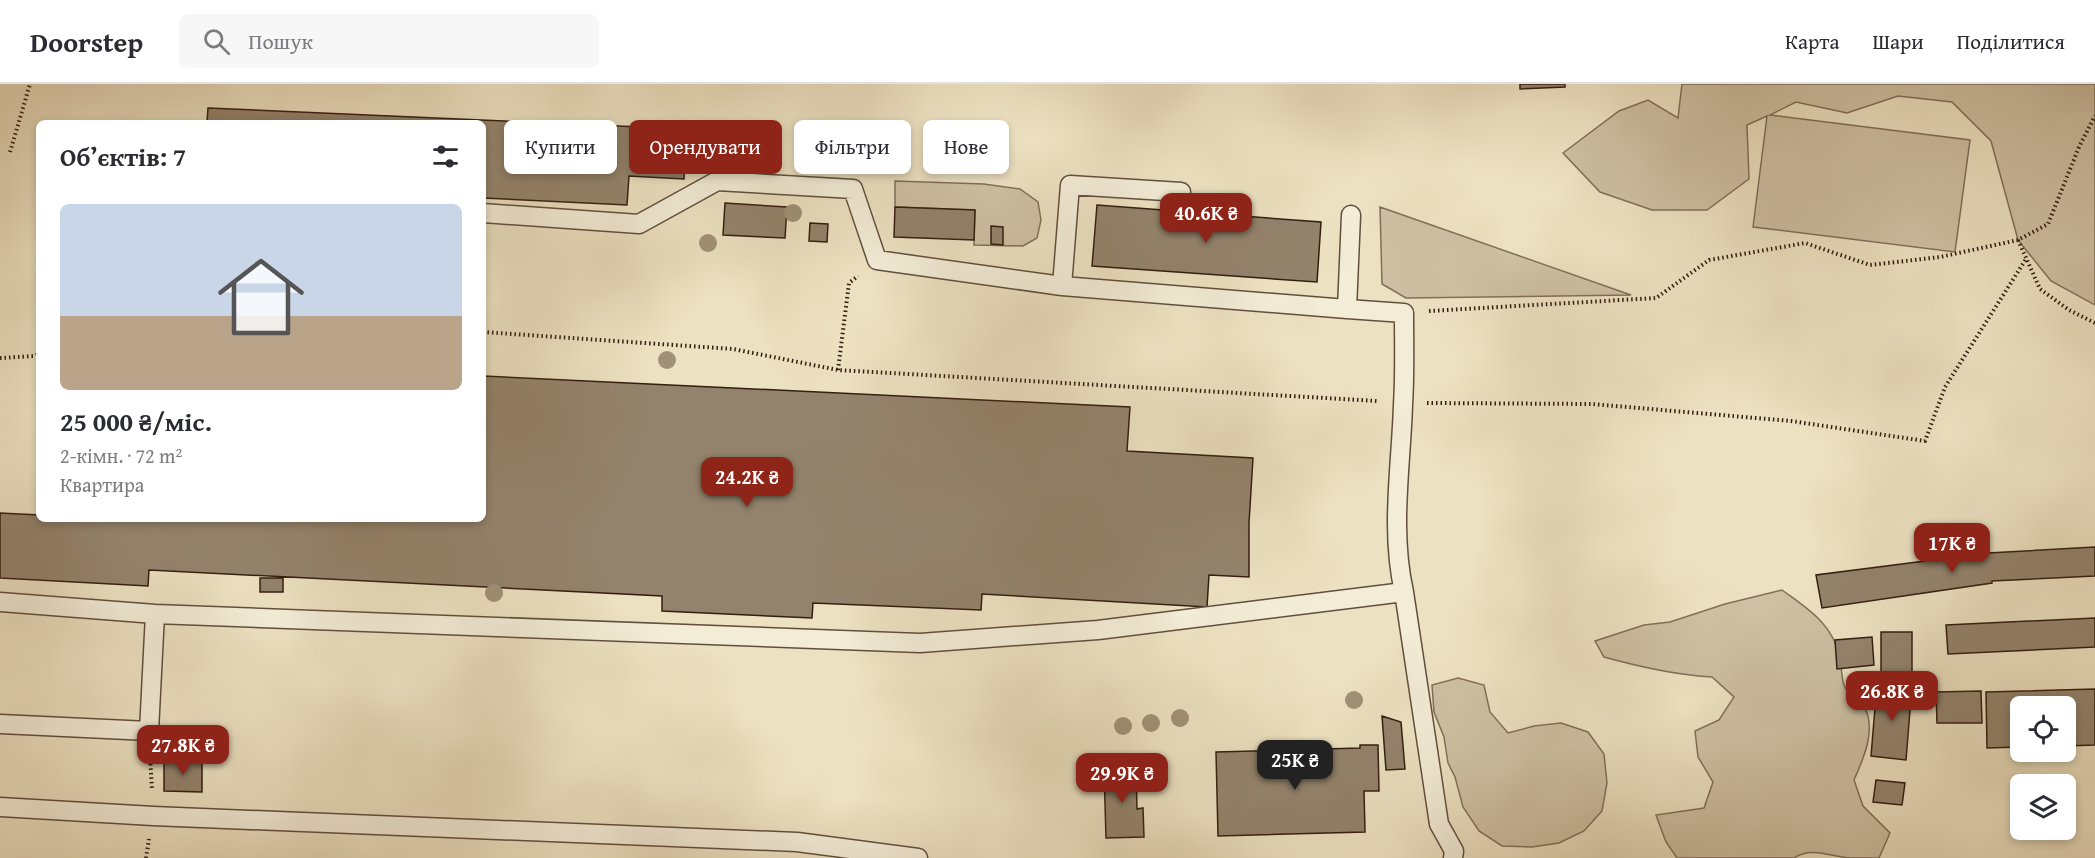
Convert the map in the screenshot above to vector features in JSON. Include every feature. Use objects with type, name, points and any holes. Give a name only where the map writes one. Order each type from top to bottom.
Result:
[{"type":"lane","points":[[486,213],[639,224],[717,181],[853,189],[877,260],[1062,286],[1404,313],[1404,403],[1396,501],[1398,567],[1404,592],[1440,824],[1454,851],[1453,858]]},
{"type":"lane","points":[[1062,286],[1070,185],[1181,192]]},
{"type":"lane","points":[[1347,309],[1351,216]]},
{"type":"lane","points":[[0,602],[155,614],[920,643],[1098,630],[1404,592]]},
{"type":"lane","points":[[0,724],[149,731],[155,614]]},
{"type":"lane","points":[[0,807],[153,816],[797,842],[918,858]]},
{"type":"path","points":[[10,152],[30,84]]},
{"type":"path","points":[[1404,313],[1656,298],[1709,260],[1805,243],[1870,265],[1940,257],[2018,240],[2048,224],[2079,147],[2095,116]]},
{"type":"path","points":[[853,189],[865,174]]},
{"type":"path","points":[[2018,240],[2040,289],[2069,310],[2095,323]]},
{"type":"path","points":[[1925,441],[1945,387],[2026,259]]},
{"type":"path","points":[[486,332],[733,349],[838,370],[849,283],[877,260]]},
{"type":"path","points":[[0,358],[36,355]]},
{"type":"path","points":[[149,731],[153,816]]},
{"type":"shaded area","points":[[1682,84],[2095,84],[2095,305],[2051,281],[2018,240],[1991,141],[1952,102],[1898,96],[1847,113],[1796,102],[1770,115],[1970,140],[1955,252],[1753,227],[1767,116],[1747,125],[1749,179],[1707,210],[1652,210],[1600,192],[1563,153],[1619,111],[1648,100],[1678,118]]},
{"type":"shaded area","points":[[895,181],[984,184],[1020,189],[1038,202],[1041,220],[1037,238],[1023,246],[974,245],[975,210],[895,207]]},
{"type":"shaded area","points":[[1380,207],[1631,295],[1406,298],[1382,284]]},
{"type":"shaded area","points":[[1782,590],[1818,618],[1837,646],[1845,688],[1863,705],[1869,723],[1868,743],[1854,780],[1863,806],[1890,833],[1879,858],[1850,858],[1814,852],[1794,858],[1677,858],[1666,842],[1656,815],[1704,808],[1713,782],[1698,757],[1695,731],[1719,720],[1734,697],[1712,677],[1658,670],[1604,657],[1595,641],[1644,625],[1670,622],[1725,604]]},
{"type":"shaded area","points":[[1458,678],[1484,685],[1490,712],[1508,733],[1534,726],[1561,723],[1588,732],[1604,754],[1607,783],[1602,811],[1584,831],[1559,843],[1532,847],[1502,846],[1479,831],[1463,807],[1455,777],[1448,763],[1444,737],[1434,712],[1432,685]]},
{"type":"building","points":[[1520,84],[1565,84],[1565,87],[1520,89]]},
{"type":"building","points":[[208,108],[481,120],[207,120]]},
{"type":"building","points":[[486,120],[504,121],[504,174],[617,174],[617,126],[629,126],[629,174],[684,174],[684,179],[629,176],[627,205],[486,198]]},
{"type":"building","points":[[725,203],[787,207],[785,238],[723,235]]},
{"type":"building","points":[[1097,205],[1321,222],[1317,282],[1092,266]]},
{"type":"building","points":[[895,207],[975,210],[974,240],[894,237]]},
{"type":"building","points":[[810,223],[828,224],[827,242],[809,241]]},
{"type":"building","points":[[991,226],[1003,227],[1003,245],[991,244]]},
{"type":"building","points":[[486,376],[1130,407],[1127,451],[1253,458],[1249,523],[1249,577],[1209,575],[1207,607],[982,594],[981,610],[813,603],[812,618],[662,611],[662,596],[149,570],[148,586],[0,578],[0,513],[36,515],[36,522],[486,522]]},
{"type":"building","points":[[2095,547],[2095,576],[1992,581],[1992,583],[1822,608],[1816,575],[1988,553]]},
{"type":"building","points":[[260,578],[283,578],[283,592],[260,592]]},
{"type":"building","points":[[2095,618],[2095,647],[1948,654],[1946,625]]},
{"type":"building","points":[[1881,632],[1912,632],[1912,679],[1881,679]]},
{"type":"building","points":[[1872,637],[1874,665],[1837,669],[1835,640]]},
{"type":"building","points":[[1877,684],[1912,686],[1906,760],[1871,756]]},
{"type":"building","points":[[2095,689],[2095,745],[2076,746],[2076,696],[2010,696],[2010,747],[1987,748],[1986,692]]},
{"type":"building","points":[[1981,691],[1982,723],[1937,723],[1936,692]]},
{"type":"building","points":[[1382,716],[1401,722],[1405,769],[1386,770]]},
{"type":"building","points":[[1360,745],[1378,745],[1379,791],[1364,791],[1365,832],[1218,836],[1216,752],[1360,748]]},
{"type":"building","points":[[164,761],[202,761],[202,792],[164,791]]},
{"type":"building","points":[[1136,768],[1137,809],[1143,808],[1144,837],[1106,838],[1104,769]]},
{"type":"building","points":[[1876,780],[1905,783],[1902,805],[1873,802]]}]
